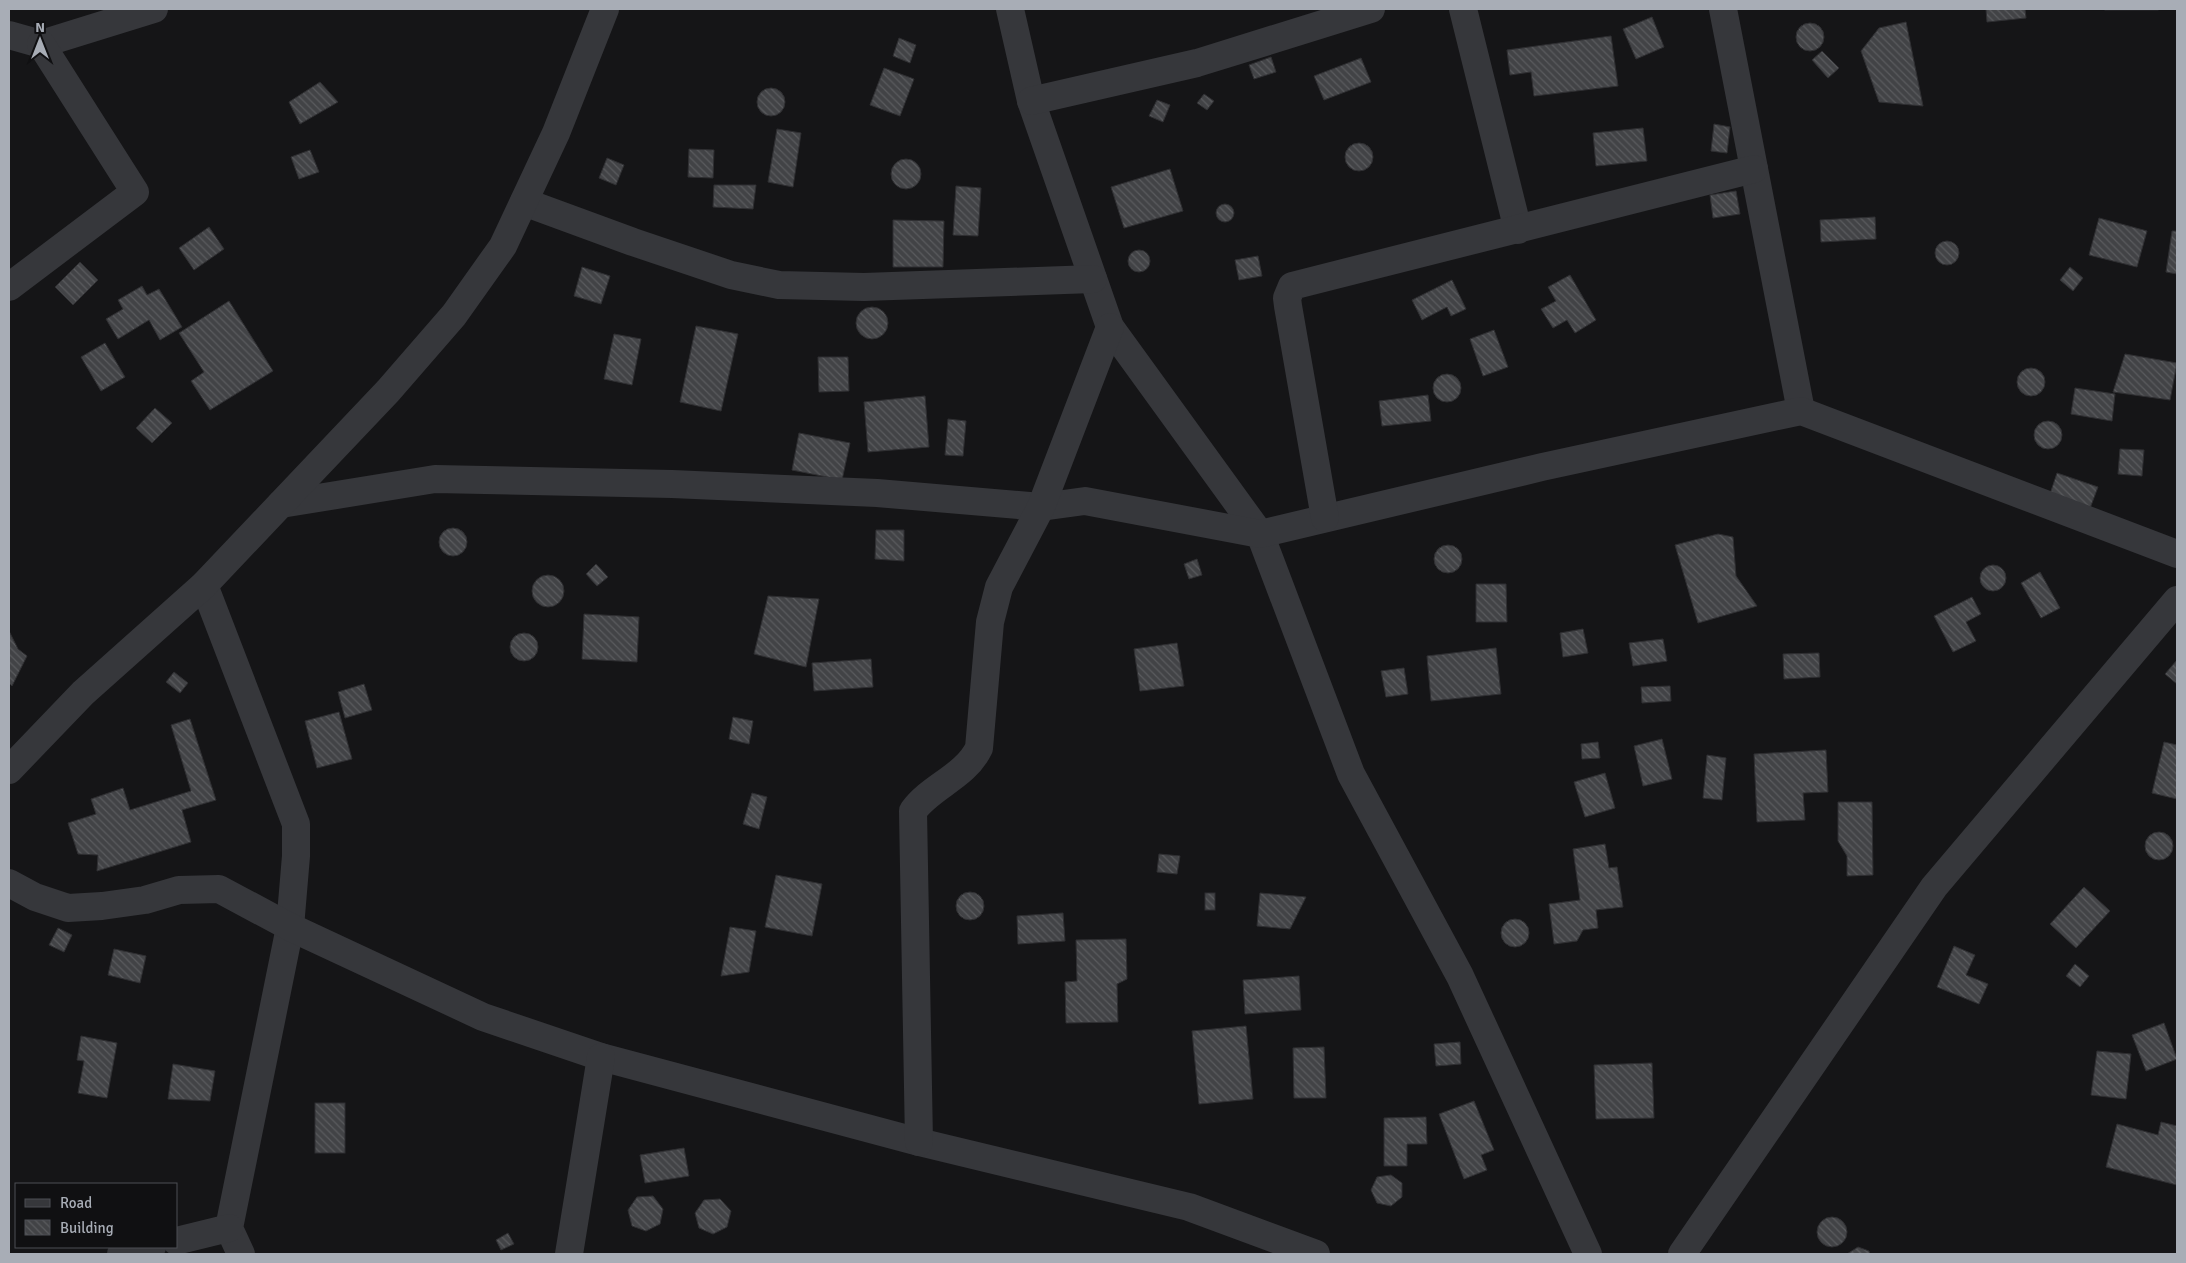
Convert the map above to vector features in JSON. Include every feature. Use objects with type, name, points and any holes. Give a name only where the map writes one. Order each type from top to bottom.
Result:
[{"type":"street","points":[[9,35],[41,44],[154,9]]},
{"type":"street","points":[[9,770],[83,693],[204,585],[402,376],[454,315],[504,246],[556,133],[605,9]]},
{"type":"street","points":[[1010,9],[1031,101],[1110,327],[1260,534],[1351,774],[1460,976],[1588,1254]]},
{"type":"street","points":[[1031,101],[1197,64],[1371,9]]},
{"type":"street","points":[[1463,9],[1518,230]]},
{"type":"street","points":[[1723,9],[1801,410]]},
{"type":"street","points":[[9,287],[135,192],[41,44]]},
{"type":"street","points":[[1325,518],[1288,306],[1287,298],[1292,286],[1754,169]]},
{"type":"street","points":[[524,202],[731,275],[779,285],[864,287],[1093,279]]},
{"type":"street","points":[[919,1142],[913,811],[930,792],[964,769],[973,759],[979,748],[990,622],[998,587],[1041,507],[1110,327]]},
{"type":"street","points":[[281,504],[435,479],[672,484],[877,493],[1041,507],[1085,501],[1260,534],[1542,467],[1801,410],[2177,554]]},
{"type":"street","points":[[204,585],[296,824],[296,856],[290,926],[229,1228],[241,1254]]},
{"type":"street","points":[[1682,1254],[1934,887],[2177,600]]},
{"type":"street","points":[[9,883],[35,897],[68,908],[102,906],[145,900],[179,890],[219,889],[290,926],[483,1017],[601,1057],[919,1142],[1189,1207],[1316,1254]]},
{"type":"street","points":[[569,1254],[601,1057]]},
{"type":"street","points":[[178,1241],[229,1228]]},
{"type":"street","points":[[121,1254],[148,1248]]},
{"type":"building","points":[[1986,9],[2025,9],[2026,18],[1987,22]]},
{"type":"building","points":[[2158,9],[2158,10],[2105,10]]},
{"type":"building","points":[[1652,17],[1664,47],[1636,59],[1623,29]]},
{"type":"building","points":[[1906,22],[1923,106],[1879,102],[1861,51],[1879,28]]},
{"type":"building","points":[[1810,23],[1820,27],[1824,37],[1820,47],[1810,51],[1800,47],[1796,37],[1800,27]]},
{"type":"building","points":[[1611,36],[1618,86],[1534,96],[1531,72],[1510,75],[1507,50]]},
{"type":"building","points":[[899,38],[916,45],[910,63],[893,56]]},
{"type":"building","points":[[1822,51],[1839,68],[1828,78],[1812,60]]},
{"type":"building","points":[[1271,57],[1276,72],[1254,79],[1249,65]]},
{"type":"building","points":[[1361,58],[1371,82],[1324,100],[1314,76]]},
{"type":"building","points":[[884,68],[914,79],[900,116],[870,105]]},
{"type":"building","points":[[320,82],[338,102],[300,124],[289,102]]},
{"type":"building","points":[[771,88],[781,92],[785,102],[781,112],[771,116],[761,112],[757,102],[761,92]]},
{"type":"building","points":[[1204,94],[1214,101],[1207,110],[1197,103]]},
{"type":"building","points":[[1157,100],[1170,105],[1163,122],[1149,116]]},
{"type":"building","points":[[1714,124],[1730,127],[1727,153],[1711,151]]},
{"type":"building","points":[[1643,128],[1647,161],[1596,166],[1593,133]]},
{"type":"building","points":[[777,129],[801,133],[793,187],[768,182]]},
{"type":"building","points":[[1359,143],[1369,147],[1373,157],[1369,167],[1359,171],[1349,167],[1345,157],[1349,147]]},
{"type":"building","points":[[689,149],[714,150],[713,178],[688,177]]},
{"type":"building","points":[[310,150],[319,172],[299,179],[291,157]]},
{"type":"building","points":[[607,158],[624,165],[616,185],[599,178]]},
{"type":"building","points":[[906,159],[917,163],[921,174],[917,185],[906,189],[895,185],[891,174],[895,163]]},
{"type":"building","points":[[1170,169],[1183,211],[1124,228],[1111,187]]},
{"type":"building","points":[[714,185],[756,185],[753,209],[713,207]]},
{"type":"building","points":[[956,186],[981,188],[978,236],[953,235]]},
{"type":"building","points":[[1736,191],[1740,214],[1713,218],[1710,195]]},
{"type":"building","points":[[1221,204],[1229,204],[1234,209],[1232,220],[1221,222],[1216,217],[1216,209]]},
{"type":"building","points":[[1875,217],[1876,239],[1821,242],[1820,220]]},
{"type":"building","points":[[2099,218],[2147,231],[2137,267],[2089,255]]},
{"type":"building","points":[[893,220],[944,221],[943,267],[893,267]]},
{"type":"building","points":[[209,227],[224,249],[194,270],[179,248]]},
{"type":"building","points":[[2172,231],[2177,231],[2177,274],[2166,272]]},
{"type":"building","points":[[1947,241],[1952,242],[1958,248],[1958,258],[1952,264],[1947,265],[1942,264],[1936,258],[1935,253],[1936,248],[1942,242]]},
{"type":"building","points":[[1139,250],[1149,257],[1150,261],[1143,271],[1139,272],[1129,265],[1128,261],[1135,251]]},
{"type":"building","points":[[1258,256],[1262,276],[1239,280],[1235,260]]},
{"type":"building","points":[[80,262],[98,280],[73,305],[55,287]]},
{"type":"building","points":[[582,267],[610,276],[601,304],[574,296]]},
{"type":"building","points":[[2070,267],[2083,278],[2073,291],[2060,280]]},
{"type":"building","points":[[1570,275],[1596,320],[1575,333],[1567,320],[1553,328],[1541,309],[1556,301],[1548,287]]},
{"type":"building","points":[[1452,280],[1466,309],[1451,316],[1447,307],[1422,320],[1412,300]]},
{"type":"building","points":[[142,286],[147,295],[159,289],[182,327],[160,340],[149,320],[118,339],[106,319],[123,309],[118,300]]},
{"type":"building","points":[[229,301],[273,371],[210,410],[191,381],[204,372],[179,333]]},
{"type":"building","points":[[872,307],[883,312],[888,323],[883,334],[872,339],[861,334],[856,323],[861,312]]},
{"type":"building","points":[[696,326],[738,334],[721,411],[680,402]]},
{"type":"building","points":[[1494,330],[1508,367],[1483,376],[1470,339]]},
{"type":"building","points":[[614,334],[641,339],[632,385],[604,379]]},
{"type":"building","points":[[105,343],[125,377],[101,391],[81,357]]},
{"type":"building","points":[[2125,354],[2177,363],[2170,400],[2113,392]]},
{"type":"building","points":[[818,357],[848,357],[849,391],[819,392]]},
{"type":"building","points":[[2031,368],[2041,372],[2045,382],[2041,392],[2031,396],[2021,392],[2017,382],[2021,372]]},
{"type":"building","points":[[1447,374],[1457,378],[1461,388],[1457,398],[1447,402],[1437,398],[1433,388],[1437,378]]},
{"type":"building","points":[[2075,388],[2115,394],[2112,421],[2071,414]]},
{"type":"building","points":[[1428,395],[1431,421],[1382,426],[1379,401]]},
{"type":"building","points":[[925,396],[929,447],[868,452],[864,402]]},
{"type":"building","points":[[155,408],[172,423],[152,443],[136,428]]},
{"type":"building","points":[[948,419],[966,421],[963,456],[945,455]]},
{"type":"building","points":[[2048,421],[2058,425],[2062,435],[2058,445],[2048,449],[2038,445],[2034,435],[2038,425]]},
{"type":"building","points":[[799,433],[850,443],[842,480],[792,470]]},
{"type":"building","points":[[2120,449],[2144,450],[2142,476],[2118,474]]},
{"type":"building","points":[[2057,473],[2098,487],[2089,511],[2049,497]]},
{"type":"building","points":[[453,528],[463,532],[467,542],[463,552],[453,556],[443,552],[439,542],[443,532]]},
{"type":"building","points":[[876,530],[904,530],[904,561],[875,559]]},
{"type":"building","points":[[1718,534],[1733,537],[1736,576],[1757,606],[1698,623],[1675,545]]},
{"type":"building","points":[[1448,545],[1458,549],[1462,559],[1458,569],[1448,573],[1438,569],[1434,559],[1438,549]]},
{"type":"building","points":[[1197,559],[1202,575],[1189,579],[1184,564]]},
{"type":"building","points":[[596,564],[608,577],[597,586],[586,574]]},
{"type":"building","points":[[1993,565],[2002,569],[2006,578],[2002,587],[1993,591],[1984,587],[1980,578],[1984,569]]},
{"type":"building","points":[[2040,572],[2060,608],[2041,618],[2021,583]]},
{"type":"building","points":[[548,575],[554,576],[559,580],[563,585],[563,597],[559,602],[554,606],[548,607],[542,606],[537,602],[533,597],[532,591],[533,585],[537,580],[542,576]]},
{"type":"building","points":[[1476,584],[1506,584],[1507,622],[1476,622]]},
{"type":"building","points":[[768,596],[819,599],[806,667],[754,654]]},
{"type":"building","points":[[1972,597],[1981,614],[1966,622],[1976,641],[1953,652],[1934,616]]},
{"type":"building","points":[[584,614],[639,617],[637,662],[582,659]]},
{"type":"building","points":[[1583,629],[1588,653],[1563,657],[1560,633]]},
{"type":"building","points":[[9,631],[18,649],[27,656],[12,686],[9,683]]},
{"type":"building","points":[[524,633],[534,637],[538,647],[534,657],[524,661],[514,657],[510,647],[514,637]]},
{"type":"building","points":[[1663,639],[1667,661],[1633,666],[1629,643]]},
{"type":"building","points":[[1177,643],[1184,686],[1140,691],[1134,649]]},
{"type":"building","points":[[1496,648],[1501,694],[1431,701],[1427,656]]},
{"type":"building","points":[[1819,653],[1820,677],[1784,679],[1783,654]]},
{"type":"building","points":[[871,659],[873,687],[814,691],[812,663]]},
{"type":"building","points":[[2177,660],[2177,684],[2165,674]]},
{"type":"building","points":[[1404,668],[1408,694],[1386,697],[1381,671]]},
{"type":"building","points":[[174,672],[188,683],[180,693],[166,682]]},
{"type":"building","points":[[364,684],[372,710],[345,718],[338,692]]},
{"type":"building","points":[[1670,686],[1671,701],[1642,703],[1641,687]]},
{"type":"building","points":[[339,712],[352,759],[317,768],[305,721]]},
{"type":"building","points":[[733,717],[753,721],[749,744],[729,739]]},
{"type":"building","points":[[190,719],[216,800],[182,810],[191,842],[97,871],[98,855],[78,854],[68,823],[96,814],[91,799],[123,788],[130,810],[191,791],[171,725]]},
{"type":"building","points":[[1662,739],[1672,779],[1643,786],[1634,746]]},
{"type":"building","points":[[1598,742],[1600,758],[1582,759],[1581,744]]},
{"type":"building","points":[[2164,742],[2177,745],[2177,799],[2152,793]]},
{"type":"building","points":[[1826,750],[1828,792],[1803,793],[1805,820],[1757,822],[1754,754]]},
{"type":"building","points":[[1707,755],[1726,758],[1722,800],[1703,798]]},
{"type":"building","points":[[1605,773],[1615,808],[1585,817],[1574,782]]},
{"type":"building","points":[[752,793],[767,797],[759,829],[743,824]]},
{"type":"building","points":[[1838,802],[1872,802],[1873,875],[1847,876],[1847,856],[1838,841]]},
{"type":"building","points":[[2159,832],[2169,836],[2173,846],[2169,856],[2159,860],[2149,856],[2145,846],[2149,836]]},
{"type":"building","points":[[1605,844],[1609,868],[1617,867],[1623,907],[1596,910],[1598,928],[1583,930],[1577,941],[1554,944],[1549,904],[1580,900],[1573,849]]},
{"type":"building","points":[[1159,854],[1180,856],[1177,874],[1157,872]]},
{"type":"building","points":[[776,875],[822,884],[812,936],[765,927]]},
{"type":"building","points":[[2084,887],[2110,911],[2076,948],[2050,924]]},
{"type":"building","points":[[970,892],[980,896],[984,906],[980,916],[970,920],[960,916],[956,906],[960,896]]},
{"type":"building","points":[[1205,893],[1215,893],[1215,910],[1205,910]]},
{"type":"building","points":[[1260,893],[1306,897],[1290,929],[1257,926]]},
{"type":"building","points":[[1063,913],[1065,941],[1018,944],[1017,916]]},
{"type":"building","points":[[1515,919],[1525,923],[1529,933],[1525,943],[1515,947],[1505,943],[1501,933],[1505,923]]},
{"type":"building","points":[[730,927],[756,931],[749,972],[721,976]]},
{"type":"building","points":[[58,928],[72,935],[64,952],[49,945]]},
{"type":"building","points":[[1126,939],[1127,979],[1117,984],[1118,1022],[1066,1023],[1065,982],[1077,981],[1076,940]]},
{"type":"building","points":[[1954,946],[1975,955],[1966,975],[1988,984],[1979,1004],[1937,987]]},
{"type":"building","points":[[114,949],[146,956],[140,983],[108,975]]},
{"type":"building","points":[[2075,964],[2089,976],[2080,987],[2066,976]]},
{"type":"building","points":[[1299,976],[1301,1010],[1245,1014],[1243,980]]},
{"type":"building","points":[[2164,1023],[2177,1059],[2146,1071],[2132,1035]]},
{"type":"building","points":[[1246,1026],[1253,1099],[1199,1104],[1192,1031]]},
{"type":"building","points":[[81,1036],[117,1043],[107,1098],[78,1093],[84,1061],[77,1060]]},
{"type":"building","points":[[1460,1042],[1461,1064],[1436,1066],[1434,1044]]},
{"type":"building","points":[[1324,1047],[1326,1098],[1294,1098],[1293,1048]]},
{"type":"building","points":[[2097,1051],[2131,1054],[2126,1099],[2091,1095]]},
{"type":"building","points":[[1652,1063],[1654,1118],[1596,1119],[1594,1065]]},
{"type":"building","points":[[173,1064],[215,1071],[210,1101],[168,1099]]},
{"type":"building","points":[[1474,1101],[1494,1150],[1481,1155],[1487,1170],[1464,1179],[1439,1114]]},
{"type":"building","points":[[315,1103],[345,1103],[345,1153],[315,1153]]},
{"type":"building","points":[[1426,1117],[1427,1144],[1407,1144],[1407,1166],[1384,1166],[1384,1118]]},
{"type":"building","points":[[2161,1122],[2177,1126],[2177,1185],[2106,1167],[2117,1124],[2158,1135]]},
{"type":"building","points":[[684,1148],[689,1176],[645,1183],[640,1155]]},
{"type":"building","points":[[1391,1175],[1402,1183],[1402,1197],[1391,1206],[1377,1203],[1371,1190],[1377,1177]]},
{"type":"building","points":[[653,1196],[663,1209],[660,1224],[646,1231],[632,1226],[628,1210],[637,1197]]},
{"type":"building","points":[[720,1199],[731,1211],[727,1227],[713,1234],[699,1228],[695,1213],[704,1200]]},
{"type":"building","points":[[1832,1217],[1842,1222],[1847,1232],[1842,1242],[1832,1247],[1822,1242],[1817,1232],[1822,1222]]},
{"type":"building","points":[[508,1233],[514,1244],[501,1250],[496,1240]]},
{"type":"building","points":[[1858,1247],[1869,1251],[1870,1254],[1847,1254]]}]
